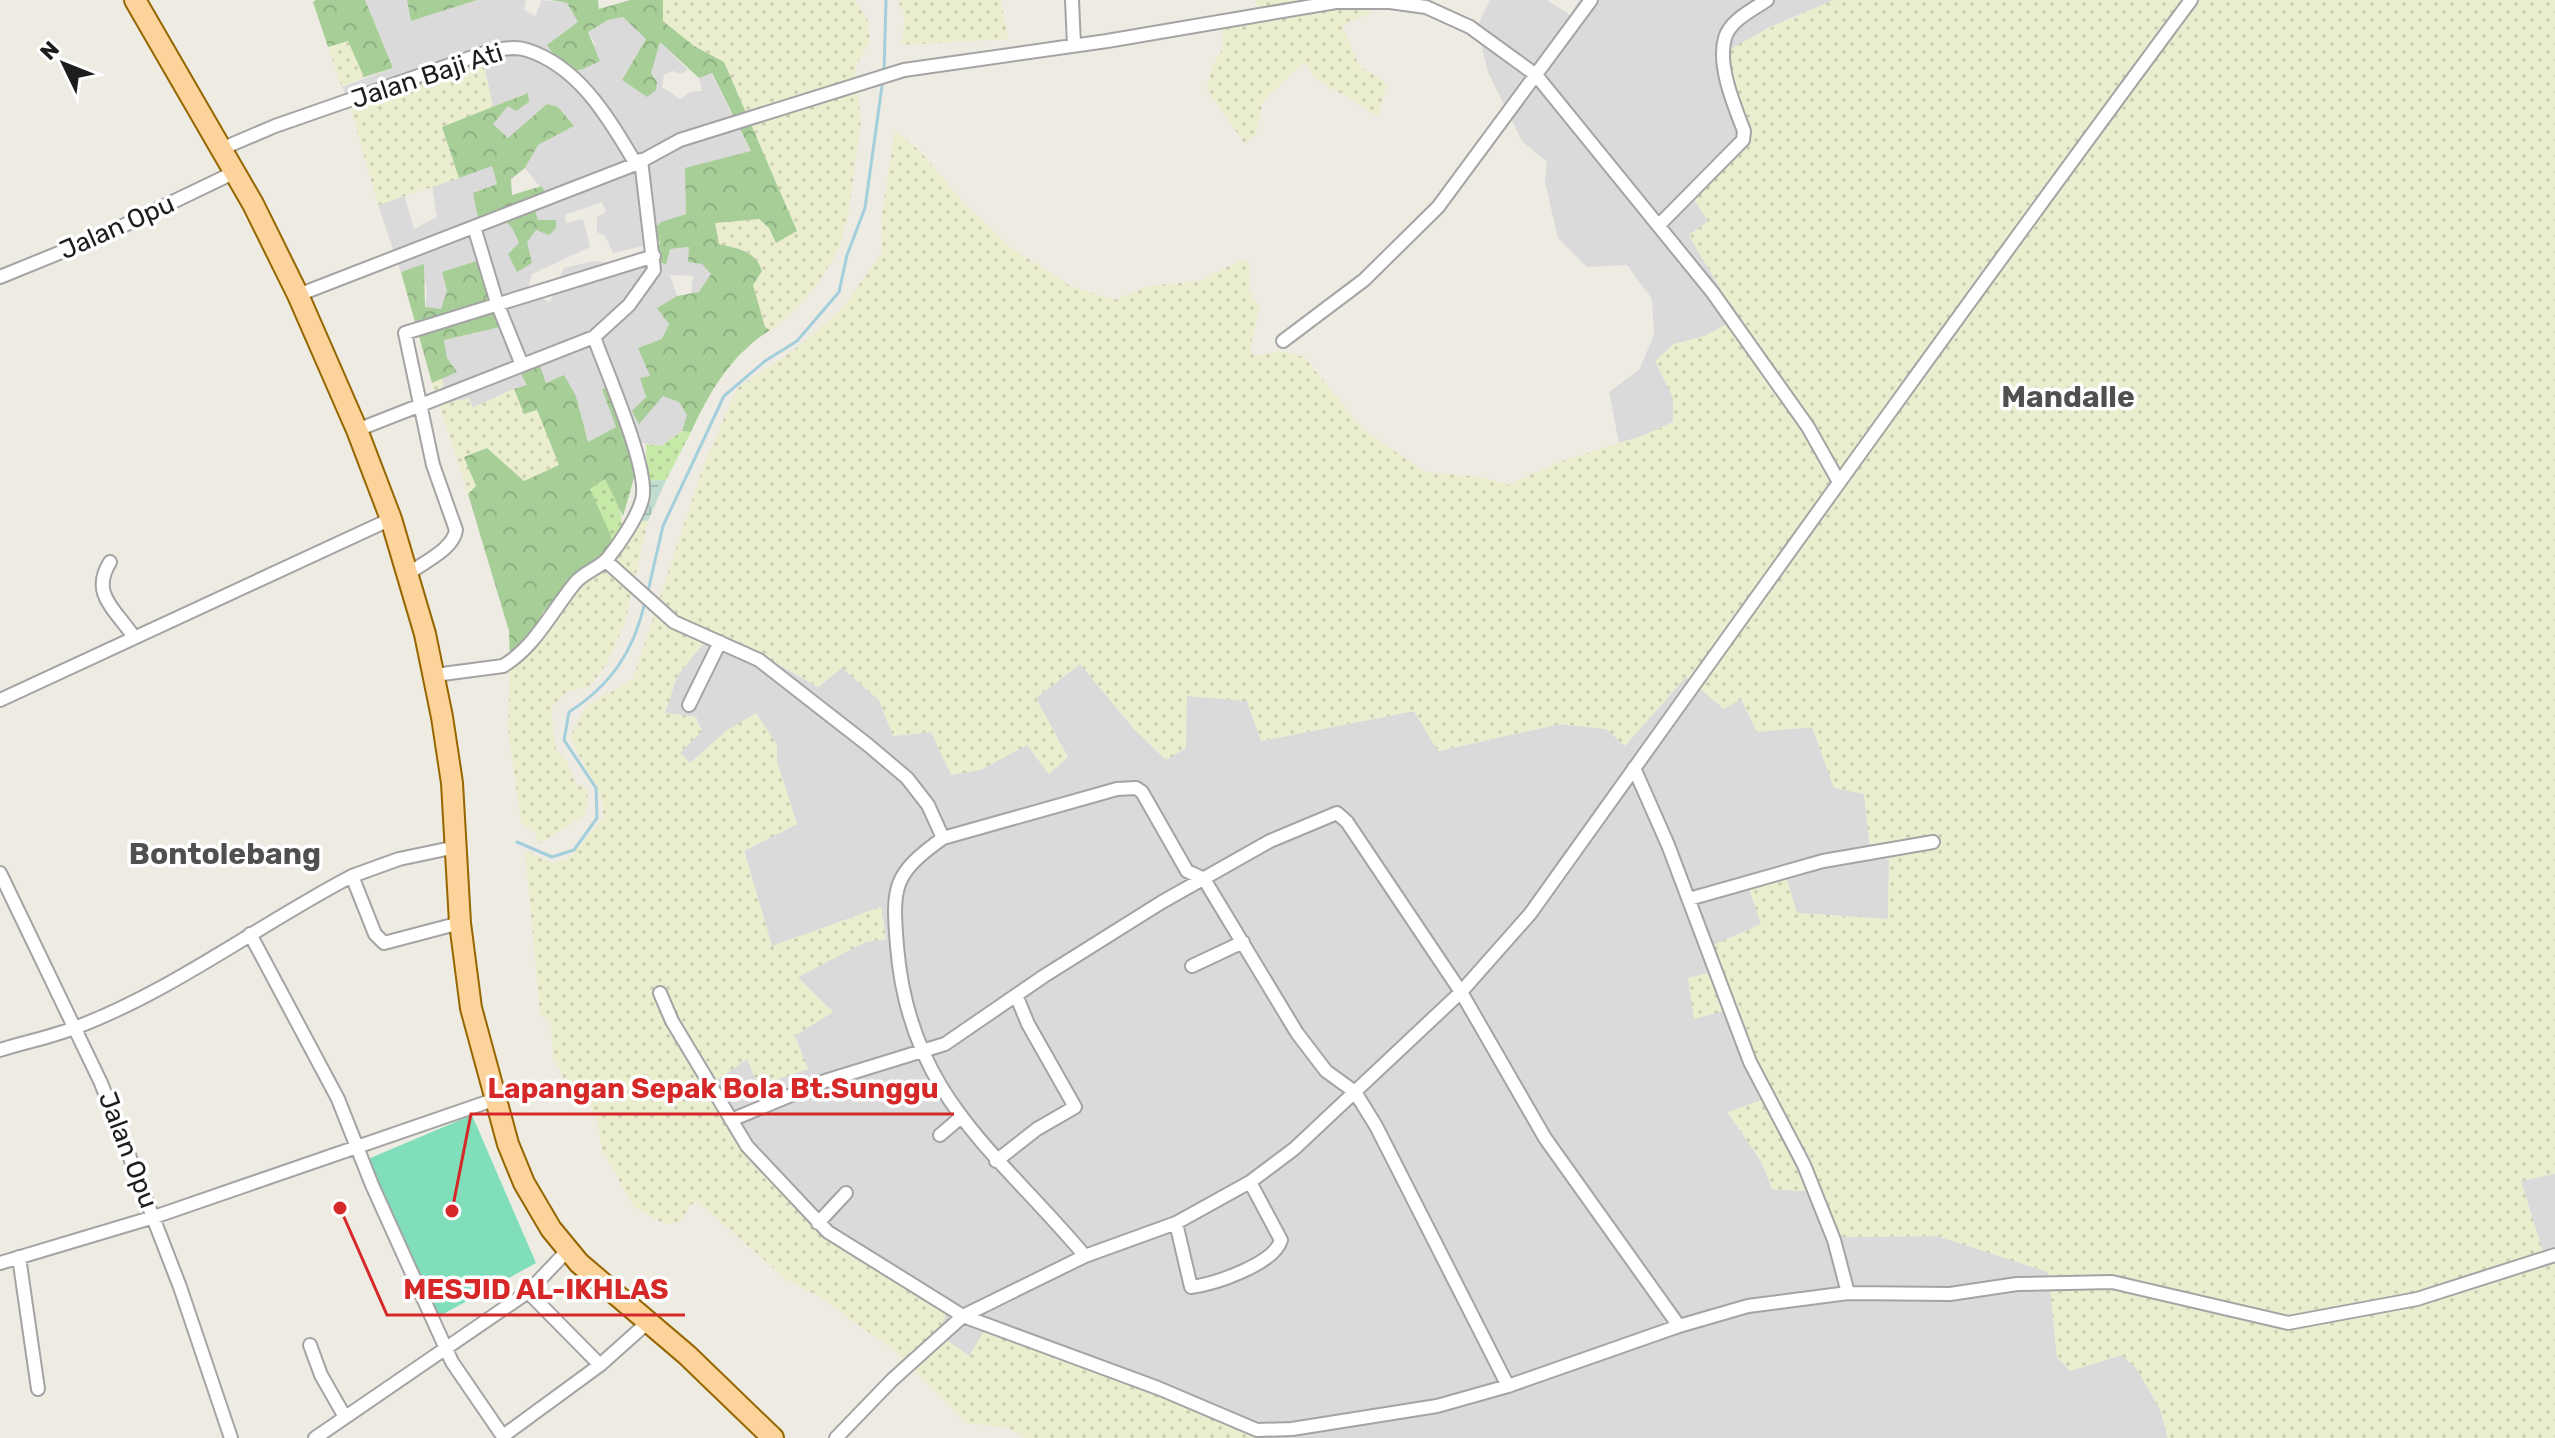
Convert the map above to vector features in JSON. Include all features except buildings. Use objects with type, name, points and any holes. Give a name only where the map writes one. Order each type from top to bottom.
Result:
[{"type":"main road","points":[[135,0],[221,149],[298,295],[357,430],[391,519],[435,675],[452,783],[460,923],[471,1008],[496,1099],[524,1183],[567,1251],[699,1366],[773,1438]]},
{"type":"street","points":[[1072,0],[1074,45]]},
{"type":"street","points":[[1283,341],[1364,280],[1438,207],[1591,0]]},
{"type":"street","points":[[1660,224],[1743,140],[1744,131],[1724,63],[1725,38],[1741,18],[1767,0]]},
{"type":"street","points":[[836,1438],[892,1380],[963,1316],[1085,1256],[1176,1223],[1250,1182],[1294,1149],[1461,992],[1530,914],[2048,191],[2191,0]]},
{"type":"street","points":[[298,295],[638,162],[680,140],[904,70],[1336,2],[1390,2],[1443,13],[1470,27],[1536,75],[1660,224],[1764,362],[1839,482]]},
{"type":"street","name":"Jalan Baji Ati","points":[[221,149],[275,126],[490,51],[516,48],[528,50],[587,88],[638,162]]},
{"type":"street","points":[[357,430],[419,403],[594,337],[629,305],[649,279],[655,265],[638,162]]},
{"type":"street","name":"Jalan Opu","points":[[0,277],[108,233],[233,173]]},
{"type":"street","points":[[474,227],[497,303],[522,365]]},
{"type":"street","points":[[407,575],[445,549],[455,538],[456,530],[433,465],[405,333],[654,256]]},
{"type":"street","points":[[435,675],[492,668],[511,661],[523,651],[585,572],[606,561],[639,506],[644,489],[634,449],[594,337]]},
{"type":"street","points":[[0,700],[391,519]]},
{"type":"street","points":[[606,561],[674,622],[759,660],[907,778],[928,805],[943,838]]},
{"type":"street","points":[[110,562],[101,576],[101,590],[134,637]]},
{"type":"street","points":[[689,705],[720,642]]},
{"type":"street","points":[[1634,768],[1689,899],[1750,1062],[1804,1165],[1834,1240],[1848,1293]]},
{"type":"street","points":[[1085,1256],[960,1118],[921,1052],[901,985],[894,912],[896,889],[908,864],[943,838],[1117,789],[1136,788],[1187,871],[1204,879],[1297,1033],[1326,1071],[1355,1092],[1390,1152],[1403,1184],[1472,1311],[1508,1386]]},
{"type":"street","points":[[731,1120],[825,1081],[945,1044],[1016,995],[1204,879],[1270,841],[1337,813],[1347,822],[1461,992],[1545,1138],[1679,1326]]},
{"type":"street","points":[[1689,899],[1823,861],[1933,842]]},
{"type":"street","points":[[0,1050],[77,1028],[154,991],[352,876],[399,859],[456,847]]},
{"type":"street","name":"Jalan Opu","points":[[0,873],[77,1028],[154,1217],[231,1438]]},
{"type":"street","points":[[352,876],[375,934],[384,943],[460,923]]},
{"type":"street","points":[[250,934],[331,1083],[458,1373],[503,1437],[600,1365],[647,1323]]},
{"type":"street","points":[[1192,966],[1243,942]]},
{"type":"street","points":[[660,993],[672,1021],[731,1120],[769,1172],[818,1223],[855,1250],[963,1316],[1158,1388],[1257,1430],[1292,1429],[1383,1416],[1508,1386],[1679,1326],[1748,1306],[1848,1293],[1950,1294],[2017,1284],[2112,1282],[2288,1323],[2417,1299],[2555,1255]]},
{"type":"street","points":[[996,1161],[1037,1129],[1075,1107],[1028,1024],[1016,995]]},
{"type":"street","points":[[0,1263],[154,1217],[496,1099]]},
{"type":"street","points":[[940,1135],[960,1118]]},
{"type":"street","points":[[1176,1223],[1191,1287],[1232,1276],[1250,1267],[1278,1249],[1281,1240],[1250,1182]]},
{"type":"street","points":[[818,1223],[846,1193]]},
{"type":"street","points":[[315,1438],[528,1292],[567,1251]]},
{"type":"street","points":[[19,1257],[38,1389]]},
{"type":"street","points":[[528,1292],[600,1365]]},
{"type":"street","points":[[310,1345],[321,1375],[345,1417]]},
{"type":"shaded area","points":[[365,0],[407,0],[411,21],[477,0],[526,0],[524,10],[535,16],[542,0],[567,3],[578,22],[564,35],[596,45],[588,32],[608,20],[623,17],[646,38],[622,80],[646,96],[656,90],[650,74],[659,41],[688,70],[681,74],[673,71],[664,75],[662,87],[680,99],[691,92],[702,91],[699,78],[711,73],[751,152],[686,215],[661,222],[651,233],[660,242],[613,253],[605,236],[597,232],[597,217],[606,212],[602,202],[565,215],[566,223],[583,219],[590,247],[532,274],[527,291],[550,302],[564,268],[593,261],[640,267],[655,261],[670,249],[690,247],[712,274],[699,292],[691,294],[693,276],[670,275],[677,296],[658,308],[669,323],[650,376],[639,423],[663,396],[679,402],[687,415],[682,431],[661,446],[632,441],[613,386],[602,389],[617,427],[588,442],[576,396],[547,384],[514,389],[472,408],[445,403],[442,377],[457,372],[447,358],[443,340],[500,327],[442,272],[447,291],[442,309],[425,308],[427,293],[423,265],[401,272],[378,205],[404,195],[414,229],[437,217],[432,186],[492,165],[498,184],[473,194],[485,222],[487,214],[498,212],[512,228],[519,243],[527,242],[538,221],[533,203],[547,196],[525,168],[538,145],[574,126],[509,139],[493,124],[508,106],[527,93],[493,107],[484,65],[495,60],[493,44],[347,96],[342,87],[393,68]]},
{"type":"shaded area","points":[[1490,0],[1547,0],[1570,15],[1579,0],[1834,0],[1765,29],[1744,133],[1688,188],[1708,221],[1689,236],[1738,318],[1705,336],[1674,344],[1673,422],[1645,435],[1619,443],[1609,392],[1639,370],[1654,335],[1652,299],[1627,265],[1587,267],[1558,238],[1545,182],[1547,162],[1522,141],[1488,72],[1477,27]]},
{"type":"shaded area","points":[[708,638],[748,647],[818,687],[842,667],[879,700],[893,736],[931,732],[980,770],[1027,745],[1049,774],[1068,757],[1035,698],[1080,664],[1135,730],[1186,748],[1186,696],[1247,700],[1261,741],[1414,711],[1438,751],[1560,724],[1606,729],[1686,677],[1724,708],[1741,698],[1757,732],[1812,727],[1834,787],[1864,794],[1871,856],[1889,860],[1888,919],[1797,913],[1711,946],[1766,1098],[1728,1113],[1762,1163],[1772,1189],[1820,1192],[1842,1237],[1937,1236],[2049,1272],[2057,1357],[2070,1371],[2122,1355],[2137,1369],[2160,1409],[2168,1438],[1259,1438],[1143,1382],[987,1325],[970,1357],[937,1334],[929,1294],[796,1200],[751,1159],[708,1086],[747,1059],[808,1069],[795,1036],[798,977],[865,942],[886,939],[881,907],[772,947],[744,850],[797,824],[777,762],[777,745],[726,731],[691,764],[680,753],[702,731],[696,717],[665,713],[677,676]]},
{"type":"shaded area","points":[[2555,1174],[2555,1250],[2543,1252],[2520,1180]]},
{"type":"green space","points":[[365,0],[393,68],[364,77],[348,41],[328,47],[313,2]]},
{"type":"green space","points":[[407,0],[477,0],[411,21]]},
{"type":"green space","points":[[551,0],[598,0],[599,9],[630,0],[663,0],[663,21],[694,46],[724,62],[797,231],[776,243],[769,228],[759,219],[715,223],[719,244],[745,252],[759,264],[762,271],[753,285],[765,327],[770,330],[733,362],[706,402],[691,432],[682,431],[687,415],[679,402],[663,396],[639,424],[632,411],[646,397],[640,378],[650,376],[638,348],[662,339],[669,324],[657,308],[677,296],[699,292],[711,274],[702,264],[688,262],[689,247],[670,249],[666,264],[655,261],[660,242],[651,233],[661,222],[686,214],[685,168],[751,151],[712,73],[699,78],[660,42],[651,73],[657,82],[656,90],[647,97],[622,80],[646,39],[623,17],[608,20],[588,32],[600,61],[567,72],[547,45],[578,22],[567,3]]},
{"type":"green space","points":[[663,0],[855,0],[868,21],[870,41],[855,67],[861,121],[848,218],[838,251],[817,284],[792,314],[770,330],[765,327],[753,284],[762,271],[747,251],[718,244],[715,222],[759,219],[769,228],[797,231],[724,62],[694,46],[663,21]]},
{"type":"green space","points":[[898,0],[1001,0],[1008,39],[901,45],[905,18]]},
{"type":"green space","points":[[1255,0],[1366,0],[1371,13],[1342,25],[1359,66],[1387,84],[1378,116],[1315,78],[1305,61],[1263,101],[1256,133],[1245,144],[1206,89],[1213,65],[1223,49],[1222,20],[1258,8]]},
{"type":"green space","points":[[1834,0],[2555,0],[2555,1174],[2521,1181],[2543,1252],[2555,1250],[2555,1438],[2168,1438],[2160,1409],[2137,1369],[2122,1355],[2070,1371],[2057,1357],[2048,1272],[1937,1236],[1842,1237],[1820,1192],[1772,1189],[1762,1163],[1728,1112],[1766,1098],[1731,1009],[1694,1019],[1688,978],[1720,970],[1711,946],[1761,924],[1748,886],[1785,873],[1797,913],[1888,919],[1889,860],[1871,856],[1864,794],[1834,788],[1812,727],[1757,732],[1741,699],[1724,709],[1686,677],[1625,746],[1606,729],[1560,724],[1438,751],[1414,711],[1261,741],[1247,701],[1187,696],[1186,748],[1166,760],[1135,730],[1080,664],[1036,698],[1068,757],[1049,774],[1027,745],[980,770],[951,775],[931,732],[893,736],[879,700],[842,668],[818,687],[748,647],[708,638],[677,676],[665,713],[695,717],[702,731],[680,753],[690,763],[726,731],[756,713],[777,745],[777,762],[797,824],[744,851],[772,946],[881,907],[886,939],[865,942],[798,977],[833,1012],[795,1036],[808,1069],[758,1086],[747,1059],[708,1086],[751,1159],[796,1200],[929,1294],[947,1312],[938,1334],[969,1356],[988,1325],[1143,1382],[1259,1438],[1026,1438],[1009,1428],[966,1423],[896,1352],[820,1297],[787,1280],[697,1201],[689,1206],[681,1222],[665,1224],[634,1207],[602,1150],[597,1119],[588,1098],[567,1084],[553,1058],[551,1023],[540,1014],[525,850],[552,863],[570,857],[603,818],[602,799],[570,737],[585,707],[633,679],[703,467],[737,388],[793,351],[842,309],[882,252],[882,214],[895,131],[920,151],[962,201],[1010,247],[1070,286],[1114,300],[1148,286],[1198,281],[1244,259],[1250,265],[1249,290],[1260,308],[1250,347],[1254,356],[1281,351],[1304,357],[1363,429],[1425,472],[1481,477],[1508,485],[1556,463],[1645,435],[1673,422],[1673,398],[1655,361],[1674,344],[1705,336],[1738,318],[1689,235],[1708,221],[1687,189],[1744,133],[1725,52],[1765,30]]},
{"type":"green space","points":[[348,40],[364,77],[342,87],[328,47]]},
{"type":"green space","points":[[480,49],[493,107],[442,127],[459,178],[378,205],[347,96],[364,86]]},
{"type":"green space","points":[[528,93],[529,102],[516,111],[508,106],[493,124],[508,138],[547,104],[558,107],[574,126],[538,145],[525,168],[511,179],[512,195],[542,186],[547,197],[533,204],[538,220],[556,220],[556,228],[549,235],[536,230],[527,242],[532,263],[517,272],[508,254],[519,243],[512,228],[498,212],[487,214],[481,232],[473,193],[497,184],[492,166],[459,178],[442,127]]},
{"type":"green space","points":[[480,260],[500,327],[444,340],[447,358],[457,372],[432,383],[401,272],[424,264],[425,307],[441,309],[447,291],[442,272]]},
{"type":"green space","points":[[536,355],[546,383],[564,375],[576,396],[588,442],[616,427],[602,389],[614,386],[636,471],[623,516],[605,479],[590,489],[611,536],[613,553],[603,553],[543,612],[529,641],[510,662],[509,631],[468,494],[476,486],[464,457],[487,448],[524,481],[559,465],[537,410],[524,414],[514,389],[527,385],[515,363]]},
{"type":"green space","points":[[442,377],[445,403],[469,398],[473,408],[514,389],[524,413],[537,410],[559,465],[524,481],[476,486],[468,494],[432,383]]},
{"type":"green space","points":[[682,431],[691,432],[666,480],[647,481],[646,444],[661,446]]},
{"type":"green space","points":[[605,479],[622,520],[618,537],[612,544],[589,489]]},
{"type":"green space","points":[[666,480],[648,521],[636,520],[647,481]]},
{"type":"green space","points":[[635,520],[648,521],[625,623],[607,663],[590,686],[566,692],[551,708],[556,750],[566,760],[576,784],[587,788],[588,803],[584,816],[538,844],[535,831],[521,823],[508,729],[510,662],[529,641],[543,612]]},
{"type":"green space","points":[[472,1115],[536,1263],[436,1318],[368,1159]]},
{"type":"waterway","points":[[884,72],[886,0]]},
{"type":"waterway","points":[[648,591],[663,526],[724,396],[765,361],[797,341],[839,292],[847,255],[865,208],[883,79]]},
{"type":"waterway","points":[[517,842],[552,857],[574,850],[597,818],[596,788],[564,740],[569,712],[597,690],[619,665],[634,636],[645,602]]},
{"type":"place","name":"MESJID AL-IKHLAS","points":[[340,1208]]},
{"type":"place","name":"Lapangan Sepak Bola Bt.Sunggu","points":[[452,1211]]},
{"type":"district","name":"Mandalle","points":[[2068,397]]},
{"type":"district","name":"Bontolebang","points":[[225,854]]}]
